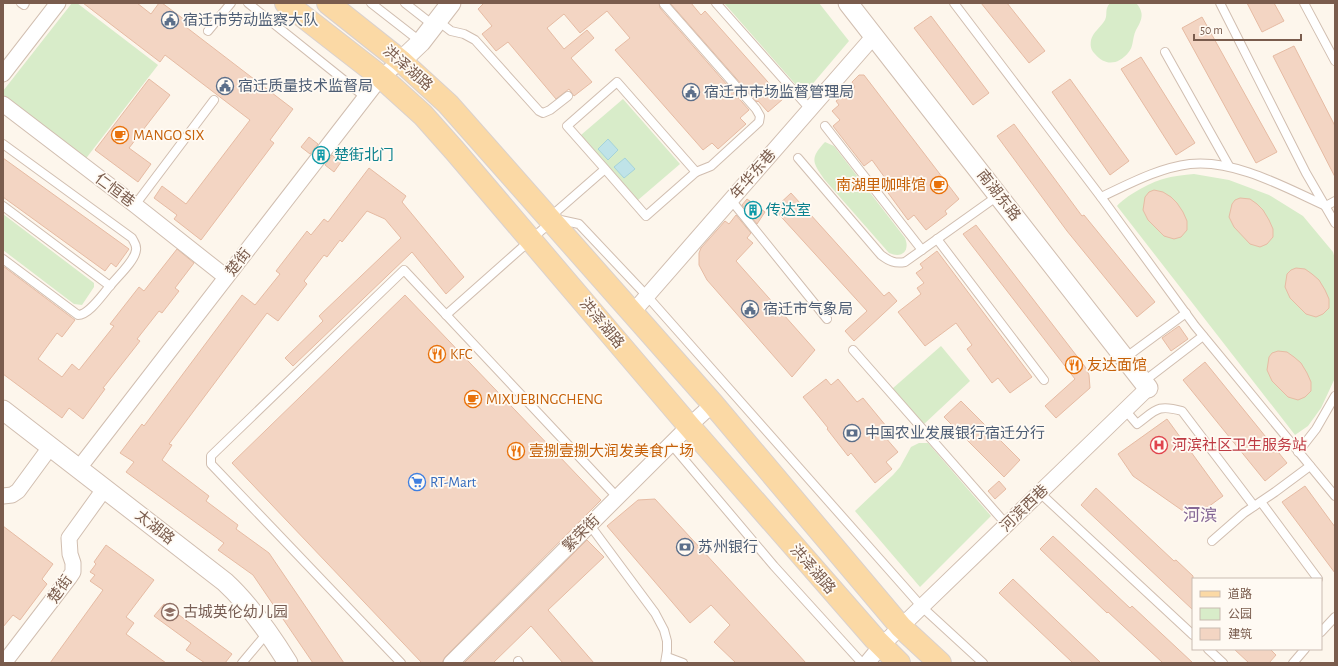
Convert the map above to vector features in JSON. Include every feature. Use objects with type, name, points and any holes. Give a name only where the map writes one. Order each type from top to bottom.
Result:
[{"type":"main road","name":"洪泽湖路","points":[[286,3],[381,77],[423,115],[531,239],[689,426],[880,646],[899,663]]},
{"type":"main road","name":"洪泽湖路","points":[[328,3],[401,61],[448,104],[551,219],[640,304],[713,404],[901,627],[940,663]]},
{"type":"street","points":[[3,74],[58,3]]},
{"type":"street","points":[[401,61],[421,42],[451,3]]},
{"type":"street","name":"南湖东路","points":[[848,3],[1146,385]]},
{"type":"street","name":"年华东巷","points":[[640,304],[874,36]]},
{"type":"street","name":"楚街","points":[[79,468],[365,97],[381,77],[401,61]]},
{"type":"street","name":"仁恒巷","points":[[3,104],[226,277]]},
{"type":"street","name":"河滨西巷","points":[[867,663],[880,646],[1125,410],[1146,385]]},
{"type":"street","name":"繁荣街","points":[[451,663],[617,497],[713,404]]},
{"type":"street","name":"太湖路","points":[[3,410],[225,582],[243,600],[268,632],[288,663]]},
{"type":"street","points":[[3,496],[12,495],[18,491],[51,446]]},
{"type":"street","name":"楚街","points":[[4,663],[73,572],[69,538],[105,488]]},
{"type":"lane","points":[[21,3],[24,5],[25,3]]},
{"type":"lane","points":[[208,31],[231,3]]},
{"type":"lane","points":[[248,3],[365,97]]},
{"type":"lane","points":[[371,3],[421,42]]},
{"type":"lane","points":[[405,3],[435,23],[451,31],[464,34],[475,40],[539,111],[543,113],[550,110],[568,96]]},
{"type":"lane","points":[[716,3],[810,109]]},
{"type":"lane","points":[[954,3],[1101,197],[1203,336],[1335,496]]},
{"type":"lane","points":[[1220,3],[1306,173],[1335,223]]},
{"type":"lane","points":[[1304,3],[1335,61]]},
{"type":"lane","points":[[664,4],[756,109],[760,116],[759,122],[711,166],[696,172],[646,216],[566,126],[617,82],[696,172]]},
{"type":"lane","points":[[1165,52],[1229,166]]},
{"type":"lane","points":[[135,205],[214,100]]},
{"type":"lane","points":[[825,126],[922,250]]},
{"type":"lane","points":[[3,144],[132,238],[136,244],[134,257],[83,315],[78,315],[3,259]]},
{"type":"lane","points":[[798,158],[881,255],[897,263],[905,262],[999,195]]},
{"type":"lane","points":[[1101,197],[1139,179],[1168,169],[1189,164],[1214,164],[1229,166],[1278,184],[1326,206]]},
{"type":"lane","points":[[446,315],[531,239],[604,169]]},
{"type":"lane","points":[[731,200],[827,319]]},
{"type":"lane","points":[[1326,206],[1335,201]]},
{"type":"lane","points":[[3,206],[110,286]]},
{"type":"lane","points":[[937,239],[1044,380]]},
{"type":"lane","points":[[401,663],[211,464],[211,456],[404,270],[617,497]]},
{"type":"lane","points":[[640,304],[922,607],[983,663]]},
{"type":"lane","points":[[1125,358],[1186,313]]},
{"type":"lane","points":[[1146,385],[1203,336]]},
{"type":"lane","points":[[853,350],[1007,525]]},
{"type":"lane","points":[[1298,452],[1316,428],[1335,396]]},
{"type":"lane","points":[[1125,410],[1137,424],[1156,409],[1168,407],[1182,411],[1317,578]]},
{"type":"lane","points":[[671,444],[774,566],[862,663]]},
{"type":"lane","points":[[1212,541],[1244,513],[1310,466]]},
{"type":"lane","points":[[1040,493],[1192,634]]},
{"type":"lane","points":[[590,524],[655,613],[664,630],[667,641],[666,660],[683,663]]},
{"type":"lane","points":[[1322,631],[1335,617]]},
{"type":"lane","points":[[242,663],[268,632]]},
{"type":"lane","points":[[1209,650],[1223,663]]},
{"type":"lane","points":[[1293,663],[1305,650]]},
{"type":"green space","points":[[72,3],[77,3],[158,65],[84,161],[3,99],[3,91]]},
{"type":"green space","points":[[724,3],[819,3],[849,41],[804,94]]},
{"type":"green space","points":[[1110,3],[1136,3],[1142,13],[1130,51],[1116,62],[1103,61],[1091,48],[1093,34],[1105,20],[1107,8]]},
{"type":"green space","points":[[623,99],[680,164],[638,200],[581,135]]},
{"type":"green space","points":[[825,142],[834,146],[905,238],[907,246],[906,250],[902,254],[894,255],[889,253],[824,179],[814,160],[820,147]]},
{"type":"green space","points":[[1194,174],[1229,180],[1269,195],[1303,216],[1333,252],[1335,259],[1335,378],[1321,408],[1308,426],[1295,435],[1117,206],[1131,194],[1145,186],[1175,176]]},
{"type":"green space","points":[[3,214],[94,283],[94,287],[82,305],[74,304],[3,250]]},
{"type":"green space","points":[[941,346],[970,381],[923,425],[892,389]]},
{"type":"green space","points":[[919,443],[928,443],[991,516],[920,587],[855,511],[900,467],[911,447]]},
{"type":"water","points":[[608,139],[618,150],[608,160],[598,149]]},
{"type":"water","points":[[625,158],[635,169],[624,178],[614,167]]},
{"type":"building","points":[[83,3],[137,3],[151,14],[159,3],[162,3],[189,23],[186,27],[293,109],[270,140],[274,143],[201,240],[174,219],[177,215],[154,198],[162,186],[186,204],[250,120],[165,55],[160,62]]},
{"type":"building","points":[[484,3],[659,3],[660,8],[749,110],[740,118],[746,124],[718,149],[712,143],[703,150],[615,50],[630,38],[607,11],[580,33],[564,14],[547,28],[564,49],[587,30],[594,38],[571,58],[592,82],[574,96],[569,89],[556,99],[508,42],[496,51],[482,34],[492,26],[478,9]]},
{"type":"building","points":[[670,3],[691,3],[701,15],[705,11],[783,99],[768,112],[758,101],[757,102]]},
{"type":"building","points":[[981,3],[1007,3],[1045,51],[1029,63]]},
{"type":"building","points":[[1247,3],[1274,3],[1284,21],[1262,32]]},
{"type":"building","points":[[931,16],[989,93],[973,105],[914,28]]},
{"type":"building","points":[[1202,17],[1277,152],[1256,163],[1182,28]]},
{"type":"building","points":[[1294,46],[1335,126],[1335,177],[1273,56]]},
{"type":"building","points":[[1141,57],[1195,143],[1176,155],[1121,69]]},
{"type":"building","points":[[859,75],[864,75],[959,199],[945,211],[947,214],[926,230],[914,215],[908,220],[883,186],[888,182],[872,160],[864,166],[833,126],[840,120],[832,111],[839,105],[836,101],[855,87],[852,82]]},
{"type":"building","points":[[149,79],[170,95],[129,148],[151,164],[138,182],[95,150]]},
{"type":"building","points":[[1070,79],[1129,161],[1110,175],[1052,92]]},
{"type":"building","points":[[1014,124],[1082,216],[1084,215],[1155,302],[1137,317],[1067,231],[997,136]]},
{"type":"building","points":[[309,137],[318,144],[310,154],[301,147]]},
{"type":"building","points":[[332,155],[341,162],[334,172],[325,165]]},
{"type":"building","points":[[3,158],[129,249],[116,267],[111,263],[105,271],[3,197]]},
{"type":"building","points":[[369,168],[406,196],[402,202],[464,277],[446,294],[412,252],[293,366],[285,358],[323,321],[319,316],[401,238],[385,219],[367,211],[342,242],[340,240],[327,257],[324,255],[304,281],[307,284],[278,321],[267,313],[169,444],[172,445],[162,460],[209,496],[206,501],[238,525],[236,529],[269,553],[344,663],[313,663],[253,575],[218,550],[224,543],[126,472],[134,462],[120,453],[142,424],[144,426],[242,295],[255,305],[280,274],[276,271],[307,231],[311,235],[324,219],[328,222]]},
{"type":"building","points":[[1154,190],[1163,192],[1171,197],[1183,212],[1187,221],[1187,230],[1181,237],[1174,239],[1164,236],[1148,220],[1143,210],[1145,197],[1149,192]]},
{"type":"building","points":[[791,193],[884,296],[889,292],[897,301],[854,341],[845,331],[867,311],[774,209]]},
{"type":"building","points":[[1240,198],[1250,199],[1257,204],[1269,220],[1273,229],[1273,237],[1267,244],[1260,247],[1250,244],[1234,227],[1229,217],[1232,204],[1235,200]]},
{"type":"building","name":"传达室","points":[[747,199],[765,212],[757,224],[742,205]]},
{"type":"building","points":[[736,215],[751,233],[747,238],[753,243],[736,261],[815,350],[792,377],[707,280],[699,265],[699,253],[701,248],[725,221],[729,224]]},
{"type":"building","points":[[976,225],[1086,368],[1089,375],[1090,388],[1056,418],[1045,406],[1075,379],[963,234]]},
{"type":"building","points":[[177,249],[194,263],[175,288],[179,291],[162,313],[159,311],[137,339],[140,341],[103,388],[105,389],[83,419],[69,408],[62,418],[3,374],[3,266],[75,320],[62,337],[57,333],[38,359],[62,377],[72,364],[79,370],[114,326],[110,324],[139,287],[144,291]]},
{"type":"building","points":[[937,251],[1032,377],[1010,393],[998,378],[992,383],[967,349],[972,345],[956,323],[925,346],[898,312],[921,294],[917,288],[924,283],[916,273],[923,268],[920,264]]},
{"type":"building","points":[[1296,268],[1305,269],[1312,274],[1319,280],[1325,290],[1329,299],[1329,308],[1323,314],[1316,317],[1306,314],[1290,298],[1285,287],[1287,274]]},
{"type":"building","name":"RT-Mart","points":[[405,295],[601,500],[445,657],[442,663],[422,663],[232,463]]},
{"type":"building","points":[[1179,326],[1188,339],[1171,351],[1162,338]]},
{"type":"building","points":[[1278,351],[1287,352],[1294,357],[1301,363],[1307,373],[1311,382],[1311,391],[1305,397],[1298,400],[1288,397],[1272,381],[1267,370],[1269,357],[1272,353]]},
{"type":"building","points":[[1205,362],[1287,463],[1265,481],[1183,380]]},
{"type":"building","points":[[826,379],[831,385],[838,379],[857,402],[863,398],[891,432],[885,437],[898,452],[886,462],[892,469],[875,483],[851,453],[848,456],[803,397]]},
{"type":"building","points":[[961,401],[1020,460],[1004,477],[944,417]]},
{"type":"building","points":[[1167,419],[1223,496],[1193,518],[1133,476],[1118,454]]},
{"type":"building","points":[[999,481],[1006,489],[995,499],[988,491]]},
{"type":"building","points":[[1305,486],[1335,527],[1335,573],[1282,502]]},
{"type":"building","points":[[1096,488],[1174,561],[1176,560],[1193,576],[1192,609],[1081,505]]},
{"type":"building","points":[[655,499],[806,663],[736,663],[714,642],[730,625],[711,605],[690,623],[607,526],[638,500]]},
{"type":"building","points":[[3,526],[53,564],[42,579],[47,584],[20,620],[13,615],[3,627]]},
{"type":"building","points":[[1053,536],[1130,608],[1132,606],[1193,663],[1163,663],[1108,612],[1107,613],[1040,549]]},
{"type":"building","points":[[587,540],[604,557],[548,610],[594,663],[563,663],[531,626],[493,663],[464,663]]},
{"type":"building","points":[[106,545],[154,580],[126,617],[134,623],[126,634],[166,663],[50,663],[103,590],[90,581],[95,575],[90,572],[96,564],[94,562]]},
{"type":"building","points":[[1013,579],[1101,663],[1073,663],[999,593]]},
{"type":"building","points":[[164,604],[232,654],[225,663],[205,663],[186,650],[191,643],[154,616]]},
{"type":"building","points":[[1235,650],[1271,650],[1276,655],[1269,663],[1249,663]]},
{"type":"place","name":"宿迁市劳动监察大队","points":[[170,20]]},
{"type":"place","name":"宿迁质量技术监督局","points":[[225,86]]},
{"type":"place","name":"宿迁市市场监督管理局","points":[[691,92]]},
{"type":"place","name":"MANGO SIX","points":[[120,135]]},
{"type":"place","name":"楚街北门","points":[[321,155]]},
{"type":"place","name":"南湖里咖啡馆","points":[[939,185]]},
{"type":"place","name":"传达室","points":[[753,210]]},
{"type":"place","name":"宿迁市气象局","points":[[750,309]]},
{"type":"place","name":"KFC","points":[[437,354]]},
{"type":"place","name":"友达面馆","points":[[1074,365]]},
{"type":"place","name":"MIXUEBINGCHENG","points":[[473,399]]},
{"type":"place","name":"中国农业发展银行宿迁分行","points":[[852,433]]},
{"type":"place","name":"河滨社区卫生服务站","points":[[1159,445]]},
{"type":"place","name":"壹捌壹捌大润发美食广场","points":[[516,451]]},
{"type":"place","name":"RT-Mart","points":[[417,482]]},
{"type":"place","name":"苏州银行","points":[[685,547]]},
{"type":"place","name":"古城英伦幼儿园","points":[[170,612]]},
{"type":"district","name":"河滨","points":[[1200,515]]}]
